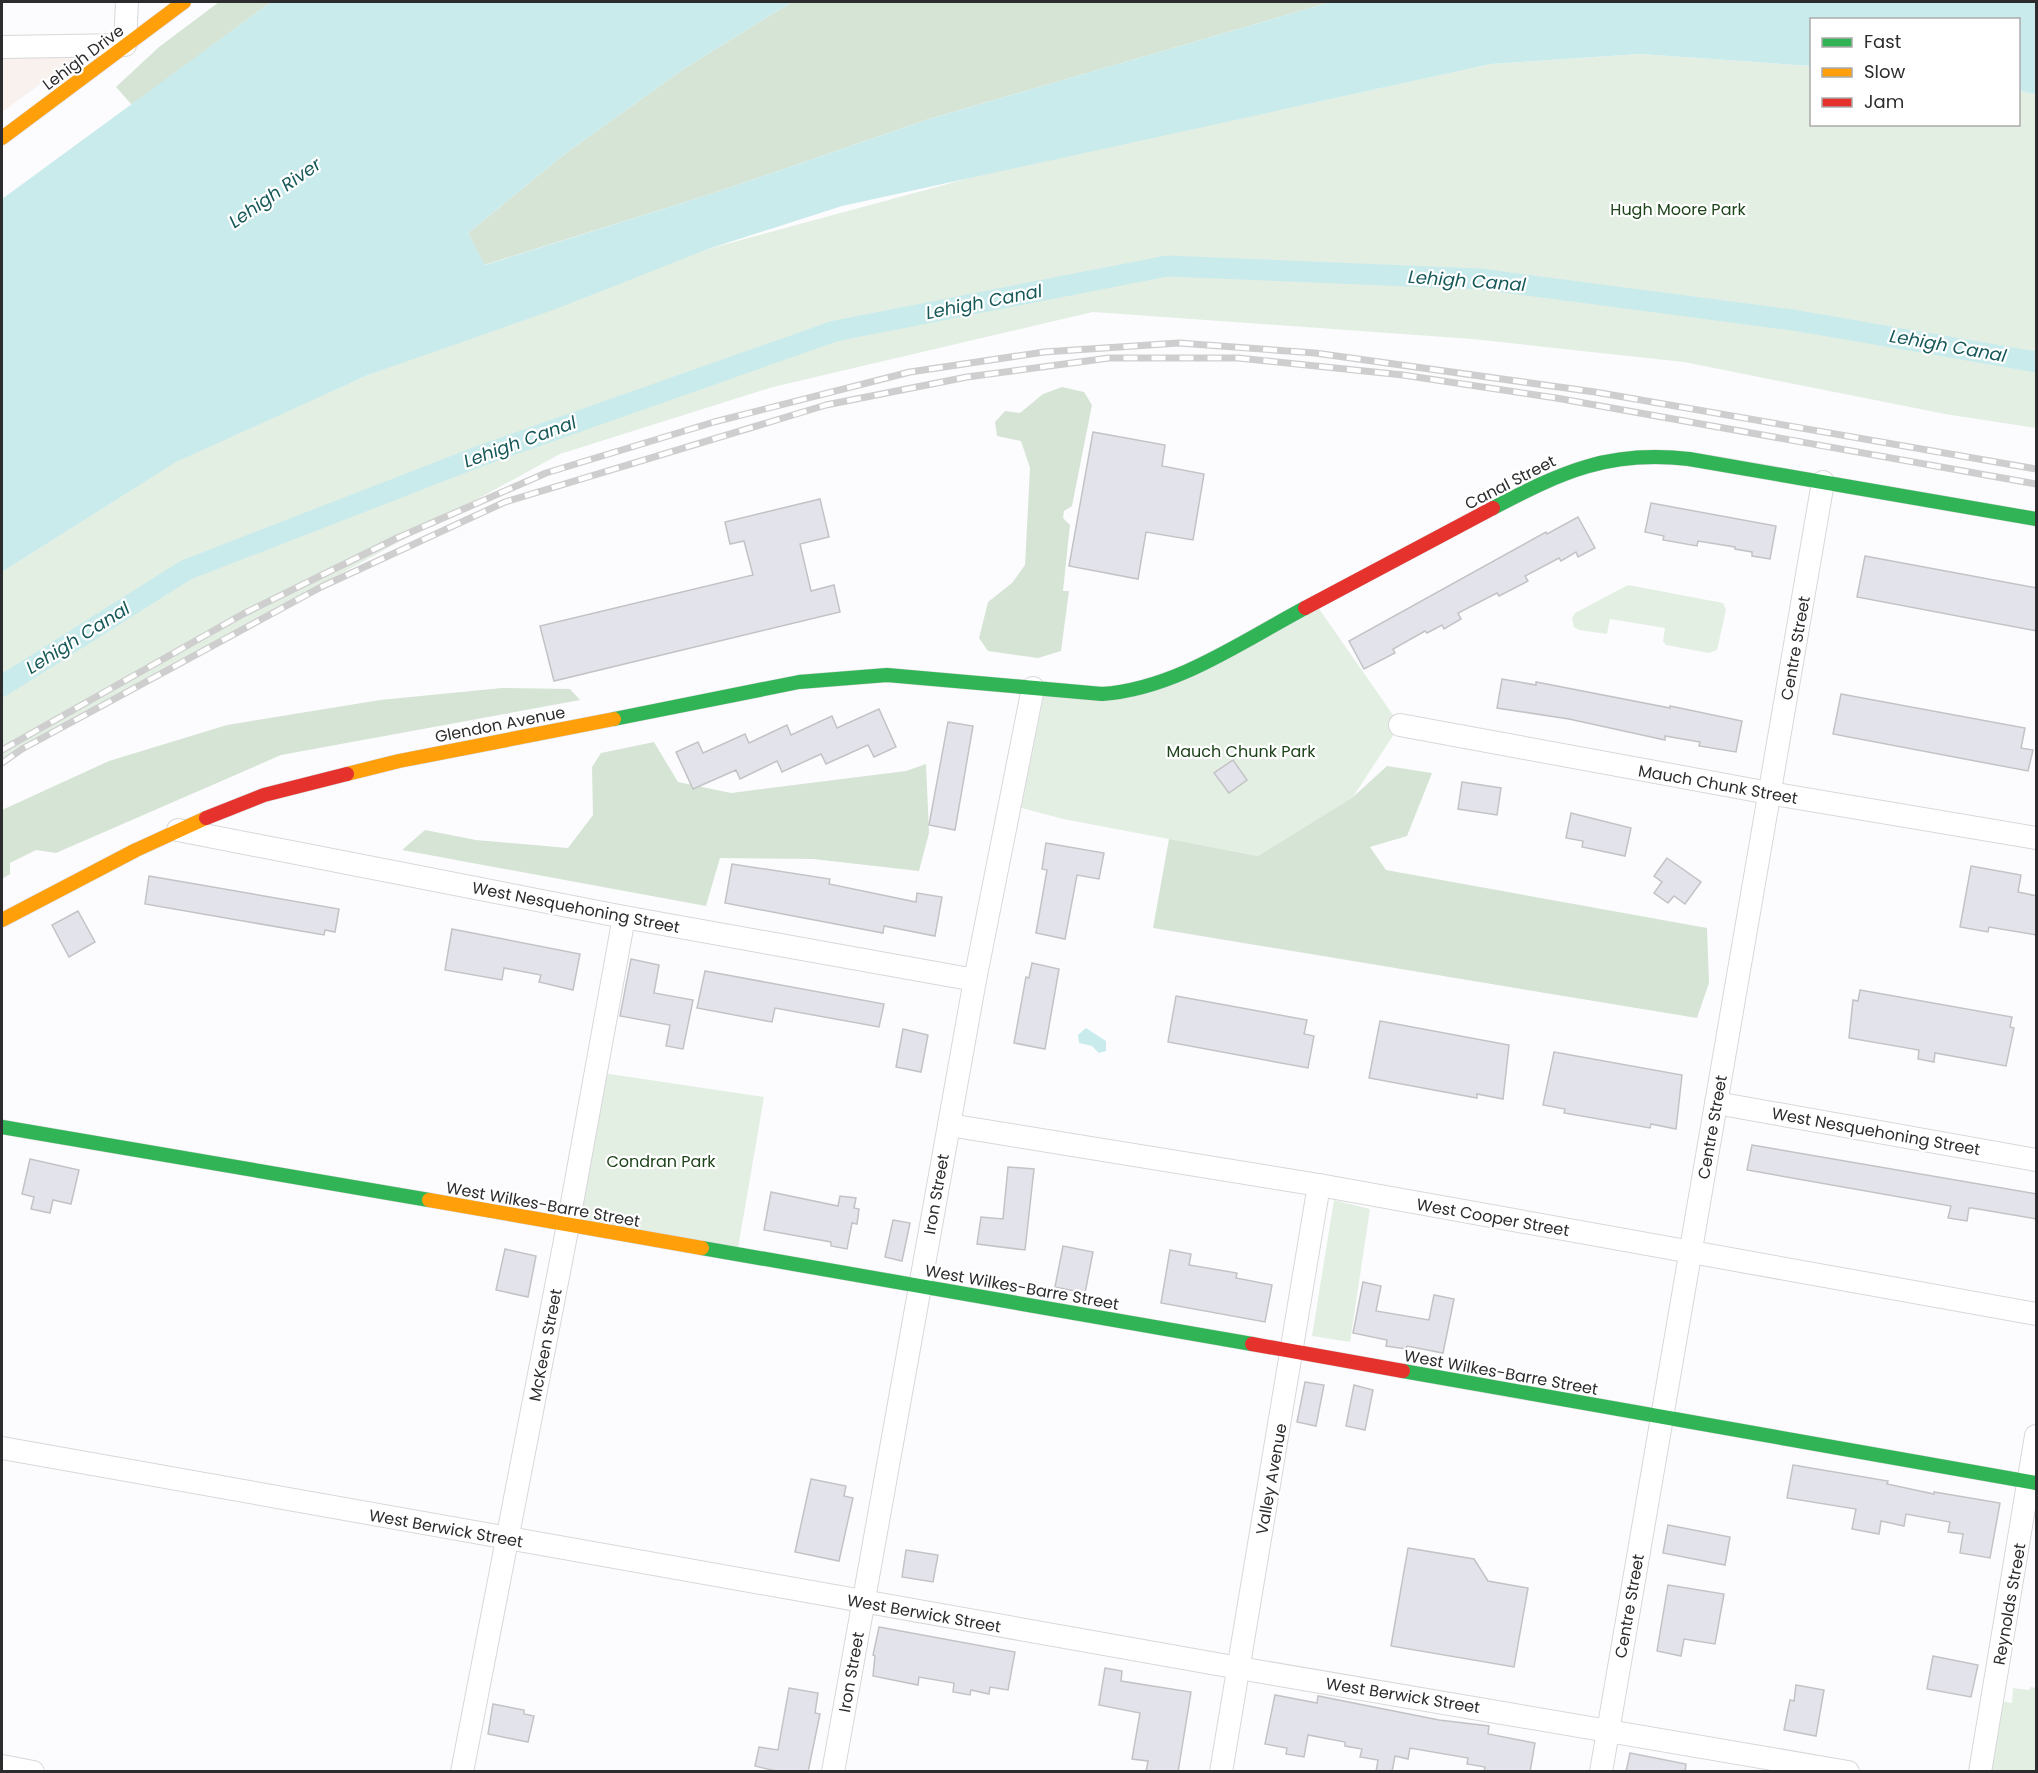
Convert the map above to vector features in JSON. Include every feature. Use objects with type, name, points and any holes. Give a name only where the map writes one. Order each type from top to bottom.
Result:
[{"type":"street","points":[[2,47],[126,45],[128,2]]},
{"type":"street","name":"Lehigh Drive","points":[[2,138],[91,74],[184,2]]},
{"type":"street","name":"Canal Street","points":[[1033,688],[1117,693],[1143,689],[1175,677],[1535,485],[1591,464],[1623,457],[1666,456],[2037,519]]},
{"type":"street","name":"Centre Street","points":[[1601,1772],[1823,482]]},
{"type":"street","name":"Glendon Avenue","points":[[2,920],[178,830],[236,805],[332,776],[799,682],[887,675],[1033,688]]},
{"type":"street","name":"Iron Street","points":[[833,1772],[975,981],[1033,688]]},
{"type":"street","name":"Mauch Chunk Street","points":[[1400,725],[1769,794],[2037,838]]},
{"type":"street","name":"West Nesquehoning Street","points":[[178,830],[624,917],[975,981]]},
{"type":"street","name":"McKeen Street","points":[[462,1772],[568,1225],[624,917]]},
{"type":"street","name":"West Nesquehoning Street","points":[[1716,1103],[2037,1160]]},
{"type":"street","name":"West Cooper Street","points":[[949,1125],[1319,1185],[2037,1314]]},
{"type":"street","name":"West Wilkes-Barre Street","points":[[2,1127],[920,1285],[2033,1482]]},
{"type":"street","name":"Valley Avenue","points":[[1221,1772],[1293,1352],[1319,1185]]},
{"type":"street","name":"Reynolds Street","points":[[1980,1772],[2033,1482],[2037,1436]]},
{"type":"street","name":"West Berwick Street","points":[[2,1448],[1239,1668],[1608,1729],[1848,1772]]},
{"type":"street","points":[[2,1766],[33,1772]]},
{"type":"shaded area","points":[[2,45],[85,51],[2,112]]},
{"type":"green space","points":[[219,2],[271,2],[132,105],[116,87],[159,47]]},
{"type":"green space","points":[[792,2],[1331,2],[929,119],[711,194],[484,265],[468,233],[566,153],[685,68]]},
{"type":"green space","name":"Hugh Moore Park","points":[[1640,54],[1810,66],[1810,126],[2020,126],[2020,91],[2036,94],[2036,428],[1945,414],[1684,362],[1472,339],[1093,312],[773,387],[560,454],[155,675],[2,763],[2,572],[183,457],[368,375],[708,249],[988,173],[1491,64]]},
{"type":"green space","points":[[1062,387],[1084,392],[1092,405],[1072,506],[1064,511],[1063,518],[1070,525],[1063,591],[1069,591],[1061,651],[1038,658],[988,651],[979,638],[988,602],[1012,583],[1025,565],[1030,468],[1021,441],[997,436],[995,422],[1005,411],[1020,413],[1043,394]]},
{"type":"green space","points":[[1628,585],[1723,603],[1726,610],[1717,650],[1709,653],[1666,645],[1663,641],[1665,628],[1610,619],[1607,634],[1579,630],[1574,627],[1572,618],[1575,613]]},
{"type":"green space","name":"Mauch Chunk Park","points":[[1315,603],[1400,725],[1353,797],[1258,856],[1063,819],[1010,805],[1033,688],[1156,685]]},
{"type":"green space","points":[[502,688],[570,689],[580,700],[281,755],[56,853],[36,850],[10,863],[10,874],[2,879],[2,810],[109,761],[227,725],[380,700]]},
{"type":"green space","points":[[654,742],[678,782],[731,793],[906,771],[926,764],[929,833],[919,871],[813,859],[720,858],[706,906],[402,850],[425,830],[476,840],[568,848],[593,815],[592,767],[601,753]]},
{"type":"green space","points":[[1387,766],[1432,773],[1407,836],[1370,847],[1386,870],[1707,928],[1709,983],[1697,1018],[1153,928],[1169,839],[1258,856],[1353,797]]},
{"type":"green space","name":"Condran Park","points":[[596,1072],[764,1097],[737,1254],[568,1225]]},
{"type":"green space","points":[[1334,1200],[1370,1209],[1350,1342],[1312,1336]]},
{"type":"green space","points":[[2031,1687],[2036,1688],[2036,1771],[1980,1772],[1992,1699],[2012,1703],[2013,1688],[2029,1690]]},
{"type":"water","name":"Lehigh River","points":[[271,2],[792,2],[685,68],[566,153],[468,233],[485,265],[711,194],[929,119],[1331,2],[2036,2],[2036,94],[2020,91],[2020,18],[1810,18],[1810,66],[1640,54],[1491,64],[842,206],[708,249],[556,309],[368,375],[176,462],[2,572],[2,199]]},
{"type":"water","points":[[1086,1028],[1106,1041],[1106,1051],[1099,1053],[1092,1046],[1079,1043],[1078,1035]]},
{"type":"building","points":[[1093,432],[1165,445],[1162,466],[1204,474],[1193,540],[1146,532],[1138,579],[1069,566]]},
{"type":"building","points":[[820,499],[829,537],[800,544],[811,591],[834,585],[840,612],[554,681],[540,626],[753,575],[744,541],[730,544],[725,522]]},
{"type":"building","points":[[1651,503],[1776,526],[1770,559],[1752,556],[1752,552],[1735,549],[1735,547],[1698,541],[1697,546],[1663,540],[1664,536],[1645,532]]},
{"type":"building","points":[[1578,517],[1595,548],[1578,557],[1576,552],[1561,561],[1559,558],[1525,576],[1528,581],[1499,596],[1497,593],[1458,613],[1461,619],[1444,629],[1442,625],[1427,633],[1425,631],[1393,649],[1395,653],[1364,669],[1349,641],[1546,532],[1547,534]]},
{"type":"building","points":[[1865,556],[2037,588],[2037,631],[1857,597]]},
{"type":"building","points":[[1502,679],[1536,685],[1536,682],[1742,721],[1736,752],[1699,746],[1700,742],[1665,736],[1665,740],[1569,719],[1497,708]]},
{"type":"building","points":[[1841,694],[2025,728],[2021,748],[2033,750],[2028,771],[1833,734]]},
{"type":"building","points":[[879,709],[896,747],[874,757],[868,745],[826,764],[821,754],[782,772],[777,761],[740,779],[736,770],[693,789],[676,752],[698,742],[703,753],[745,734],[749,743],[787,725],[791,735],[832,716],[837,728]]},
{"type":"building","points":[[948,722],[973,726],[955,830],[929,825]]},
{"type":"building","points":[[1233,760],[1247,780],[1229,793],[1214,773]]},
{"type":"building","points":[[1462,782],[1501,788],[1497,815],[1458,809]]},
{"type":"building","points":[[1571,813],[1631,828],[1625,856],[1582,847],[1583,841],[1566,838]]},
{"type":"building","points":[[1046,843],[1104,853],[1099,879],[1077,875],[1065,939],[1036,933],[1047,870],[1042,869]]},
{"type":"building","points":[[1667,858],[1701,882],[1685,904],[1674,896],[1668,903],[1654,893],[1662,882],[1654,876]]},
{"type":"building","points":[[732,864],[830,879],[829,884],[916,902],[917,893],[942,897],[935,936],[884,926],[883,933],[725,903]]},
{"type":"building","points":[[1971,866],[2021,875],[2018,892],[2037,896],[2037,935],[1989,927],[1988,932],[1960,927]]},
{"type":"building","points":[[149,876],[339,909],[335,932],[325,930],[324,935],[145,904]]},
{"type":"building","points":[[78,911],[95,942],[69,957],[52,925]]},
{"type":"building","points":[[452,929],[580,954],[573,990],[539,982],[541,975],[504,968],[502,980],[445,970]]},
{"type":"building","points":[[631,959],[659,965],[654,993],[693,1000],[683,1049],[666,1046],[670,1025],[620,1016]]},
{"type":"building","points":[[1032,963],[1059,969],[1045,1049],[1014,1043],[1026,977],[1029,978]]},
{"type":"building","points":[[705,971],[884,1004],[879,1027],[775,1008],[772,1022],[697,1008]]},
{"type":"building","points":[[1860,990],[2012,1017],[2010,1027],[2014,1028],[2006,1066],[1935,1053],[1934,1062],[1918,1059],[1919,1050],[1849,1038],[1853,1000],[1858,1001]]},
{"type":"building","points":[[1176,996],[1307,1020],[1304,1034],[1314,1036],[1308,1068],[1168,1042]]},
{"type":"building","points":[[1380,1021],[1509,1045],[1503,1099],[1477,1094],[1477,1098],[1369,1078]]},
{"type":"building","points":[[903,1029],[928,1035],[921,1072],[896,1067]]},
{"type":"building","points":[[1554,1052],[1682,1075],[1676,1129],[1651,1124],[1650,1128],[1564,1113],[1565,1109],[1543,1105]]},
{"type":"building","points":[[1752,1145],[2037,1194],[2037,1219],[1972,1208],[1969,1208],[1967,1221],[1948,1218],[1951,1206],[1747,1170]]},
{"type":"building","points":[[30,1159],[79,1170],[71,1204],[53,1200],[50,1213],[31,1209],[34,1197],[22,1194]]},
{"type":"building","points":[[1008,1167],[1034,1169],[1025,1250],[977,1244],[981,1217],[1003,1219]]},
{"type":"building","points":[[771,1192],[838,1206],[840,1196],[856,1198],[854,1208],[859,1209],[857,1224],[852,1223],[847,1249],[831,1246],[831,1242],[764,1230]]},
{"type":"building","points":[[893,1220],[910,1223],[902,1261],[885,1257]]},
{"type":"building","points":[[1063,1246],[1093,1252],[1085,1293],[1055,1287]]},
{"type":"building","points":[[505,1249],[536,1256],[528,1297],[496,1290]]},
{"type":"building","points":[[1170,1250],[1191,1254],[1189,1265],[1237,1273],[1236,1278],[1272,1285],[1265,1322],[1161,1303]]},
{"type":"building","points":[[1363,1282],[1381,1286],[1376,1311],[1429,1320],[1434,1295],[1454,1299],[1443,1353],[1407,1346],[1406,1349],[1386,1346],[1387,1340],[1353,1333]]},
{"type":"building","points":[[1305,1382],[1324,1385],[1316,1426],[1297,1422]]},
{"type":"building","points":[[1354,1385],[1373,1390],[1365,1430],[1346,1426]]},
{"type":"building","points":[[1793,1465],[1888,1481],[1887,1484],[1934,1494],[1934,1492],[2000,1503],[1990,1558],[1960,1553],[1963,1534],[1948,1532],[1950,1522],[1906,1514],[1904,1526],[1881,1521],[1879,1534],[1852,1529],[1856,1509],[1787,1498]]},
{"type":"building","points":[[811,1479],[846,1486],[844,1496],[853,1498],[839,1561],[795,1552]]},
{"type":"building","points":[[1668,1525],[1730,1537],[1725,1565],[1663,1553]]},
{"type":"building","points":[[1408,1548],[1474,1559],[1488,1581],[1528,1588],[1514,1667],[1391,1646]]},
{"type":"building","points":[[906,1550],[938,1555],[933,1582],[902,1577]]},
{"type":"building","points":[[1668,1585],[1724,1594],[1715,1644],[1684,1639],[1681,1656],[1657,1651]]},
{"type":"building","points":[[879,1627],[1015,1652],[1008,1690],[990,1687],[989,1694],[971,1690],[970,1695],[953,1692],[954,1683],[919,1677],[918,1685],[873,1676],[875,1656],[873,1655]]},
{"type":"building","points":[[1933,1656],[1978,1665],[1971,1697],[1927,1689]]},
{"type":"building","points":[[1105,1668],[1122,1671],[1121,1681],[1191,1692],[1178,1772],[1146,1772],[1148,1761],[1132,1759],[1140,1713],[1099,1705]]},
{"type":"building","points":[[1796,1685],[1824,1690],[1816,1736],[1784,1730],[1790,1700],[1794,1701]]},
{"type":"building","points":[[789,1688],[818,1693],[815,1713],[820,1714],[808,1772],[780,1772],[755,1766],[759,1747],[778,1750]]},
{"type":"building","points":[[1275,1695],[1317,1703],[1318,1696],[1439,1720],[1489,1726],[1488,1734],[1535,1743],[1530,1772],[1484,1772],[1485,1767],[1467,1764],[1468,1758],[1410,1748],[1408,1759],[1395,1756],[1392,1772],[1376,1772],[1378,1760],[1360,1757],[1362,1749],[1345,1746],[1345,1742],[1308,1735],[1304,1757],[1286,1754],[1287,1748],[1265,1744]]},
{"type":"building","points":[[493,1704],[524,1710],[524,1714],[534,1716],[528,1742],[488,1734]]},
{"type":"building","points":[[1630,1753],[1686,1764],[1685,1772],[1626,1772]]},
{"type":"waterway","name":"Lehigh Canal","points":[[2,686],[186,570],[480,456],[835,331],[1167,266],[1480,279],[1793,320],[2036,362]]},
{"type":"railway","points":[[2,750],[243,614],[395,539],[546,473],[714,422],[910,372],[1044,352],[1179,343],[1315,353],[1595,392],[2036,469]]},
{"type":"railway","points":[[2,763],[22,749],[321,587],[505,502],[826,405],[967,377],[1109,358],[1238,358],[1403,375],[1556,398],[2036,484]]},
{"type":"traffic: fast","points":[[1493,508],[1541,484],[1586,467],[1610,461],[1660,457],[1689,459],[2036,519]]},
{"type":"traffic: fast","points":[[614,719],[799,682],[887,675],[1102,694],[1129,690],[1156,683],[1207,662],[1305,608]]},
{"type":"traffic: fast","points":[[2,1127],[429,1200]]},
{"type":"traffic: fast","points":[[702,1248],[1252,1344]]},
{"type":"traffic: fast","points":[[1403,1371],[2036,1483]]},
{"type":"traffic: slow","points":[[2,138],[184,2]]},
{"type":"traffic: slow","points":[[347,774],[399,761],[614,719]]},
{"type":"traffic: slow","points":[[2,920],[136,850],[206,818]]},
{"type":"traffic: slow","points":[[429,1200],[702,1248]]},
{"type":"traffic: jam","points":[[1305,608],[1493,508]]},
{"type":"traffic: jam","points":[[206,818],[264,795],[347,774]]},
{"type":"traffic: jam","points":[[1252,1344],[1403,1371]]}]
